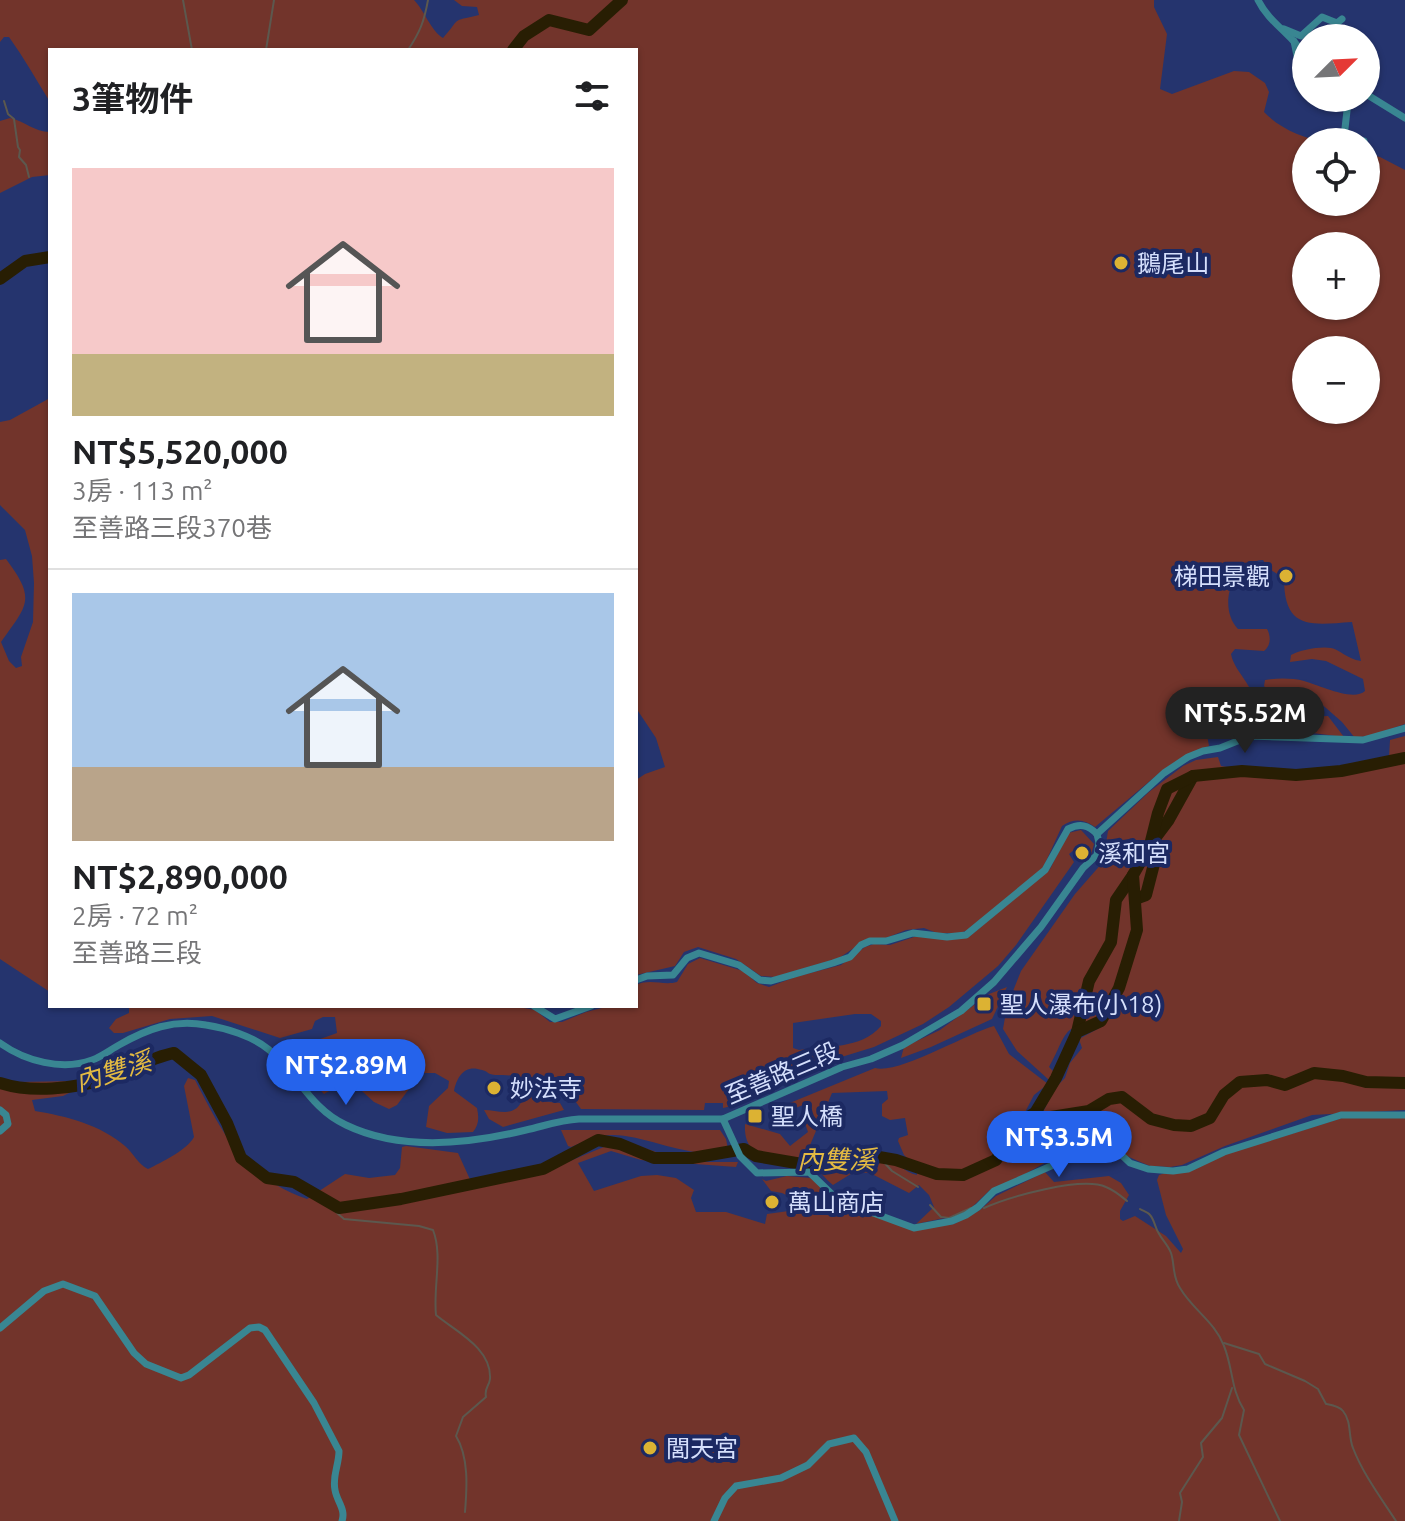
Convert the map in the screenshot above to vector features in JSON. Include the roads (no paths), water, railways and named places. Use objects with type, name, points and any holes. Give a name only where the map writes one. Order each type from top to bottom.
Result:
[{"type":"street","points":[[1258,0],[1267,15],[1292,39]]},
{"type":"street","points":[[1282,28],[1301,36],[1322,17],[1337,23],[1342,19]]},
{"type":"street","points":[[1380,103],[1405,118]]},
{"type":"street","points":[[638,979],[673,975],[687,958],[699,953],[739,965],[760,980],[771,981],[850,957],[861,945],[870,941],[886,941],[913,933],[947,937],[966,935],[1045,870],[1068,829],[1083,825],[1097,834],[1164,773],[1188,757],[1250,736],[1363,740],[1405,728]]},
{"type":"street","name":"至善路三段","points":[[0,1043],[22,1056],[63,1065],[92,1060],[149,1028],[176,1023],[204,1024],[232,1031],[268,1049],[307,1096],[345,1125],[398,1140],[453,1142],[579,1119],[723,1119],[842,1067],[903,1045],[961,1011],[1008,969],[1083,868],[1097,855],[1097,834]]},
{"type":"street","points":[[537,1008],[555,1019],[585,1008]]},
{"type":"street","points":[[0,1110],[6,1115],[8,1124],[0,1131]]},
{"type":"street","points":[[723,1119],[740,1156],[757,1173],[809,1172],[838,1200],[914,1228],[952,1221],[966,1215],[994,1191],[1051,1166],[1087,1136],[1112,1146],[1130,1163],[1148,1169],[1173,1171],[1188,1169],[1224,1152],[1341,1115],[1405,1115]]},
{"type":"street","points":[[0,1328],[44,1291],[59,1284],[88,1292],[95,1296],[134,1353],[146,1364],[181,1378],[250,1328],[265,1330],[314,1403],[339,1451],[334,1489],[344,1511],[342,1521]]},
{"type":"street","points":[[714,1521],[725,1498],[736,1486],[781,1478],[808,1465],[829,1444],[854,1438],[866,1452],[895,1521]]},
{"type":"waterway","points":[[183,0],[192,48]]},
{"type":"waterway","points":[[266,48],[274,0]]},
{"type":"waterway","points":[[409,48],[421,26],[428,0]]},
{"type":"waterway","points":[[515,48],[524,36],[549,20],[589,30],[622,0]]},
{"type":"waterway","points":[[4,101],[8,114],[14,119],[19,157],[26,165],[29,177]]},
{"type":"waterway","points":[[0,279],[25,261],[48,257]]},
{"type":"waterway","name":"內雙溪","points":[[0,1083],[38,1089],[80,1085],[174,1053],[201,1075],[227,1123],[241,1158],[267,1178],[294,1182],[339,1208],[401,1199],[543,1169],[598,1140],[620,1144],[654,1158],[692,1158],[744,1149],[756,1156],[802,1164],[879,1157],[937,1174],[963,1175],[996,1160],[1020,1122],[1035,1113],[1056,1078],[1077,1032],[1101,1021],[1119,988],[1137,930],[1133,875],[1150,845],[1167,789],[1193,776],[1242,771],[1296,775],[1341,771],[1405,758]]},
{"type":"waterway","name":"內雙溪","points":[[1135,899],[1146,895],[1154,864],[1150,845],[1168,821],[1193,776]]},
{"type":"waterway","points":[[1077,1032],[1089,981],[1111,942],[1116,900],[1133,875]]},
{"type":"waterway","points":[[1035,1113],[1045,1118],[1089,1111],[1109,1099],[1122,1097],[1151,1119],[1191,1126],[1210,1118],[1224,1095],[1240,1082],[1267,1080],[1285,1085],[1314,1073],[1366,1082],[1405,1083]]},
{"type":"waterway","points":[[879,1157],[892,1171],[918,1187]]},
{"type":"waterway","points":[[984,1208],[1027,1194],[1080,1184],[1106,1187],[1127,1201]]},
{"type":"waterway","points":[[315,1194],[344,1219],[433,1230],[438,1260],[436,1315],[471,1341],[489,1368],[486,1397],[463,1417],[456,1436],[465,1463],[465,1512]]},
{"type":"waterway","points":[[930,1205],[941,1217],[949,1218],[971,1208]]},
{"type":"waterway","points":[[1140,1209],[1151,1217],[1170,1250],[1180,1288],[1215,1330],[1224,1346],[1244,1410],[1239,1435],[1280,1521]]},
{"type":"waterway","points":[[1224,1343],[1259,1354],[1265,1364],[1305,1381],[1318,1389],[1326,1404],[1341,1409],[1348,1420],[1357,1458],[1396,1521]]},
{"type":"waterway","points":[[1179,1521],[1180,1493],[1203,1457],[1201,1443],[1222,1418],[1232,1388]]},
{"type":"place","name":"鵝尾山","points":[[1121,263]]},
{"type":"place","name":"梯田景觀","points":[[1286,576]]},
{"type":"place","name":"溪和宮","points":[[1082,853]]},
{"type":"place","name":"聖人瀑布(小18)","points":[[984,1004]]},
{"type":"place","name":"妙法寺","points":[[494,1088]]},
{"type":"place","name":"聖人橋","points":[[755,1116]]},
{"type":"place","name":"萬山商店","points":[[772,1202]]},
{"type":"place","name":"閭天宮","points":[[650,1448]]}]
